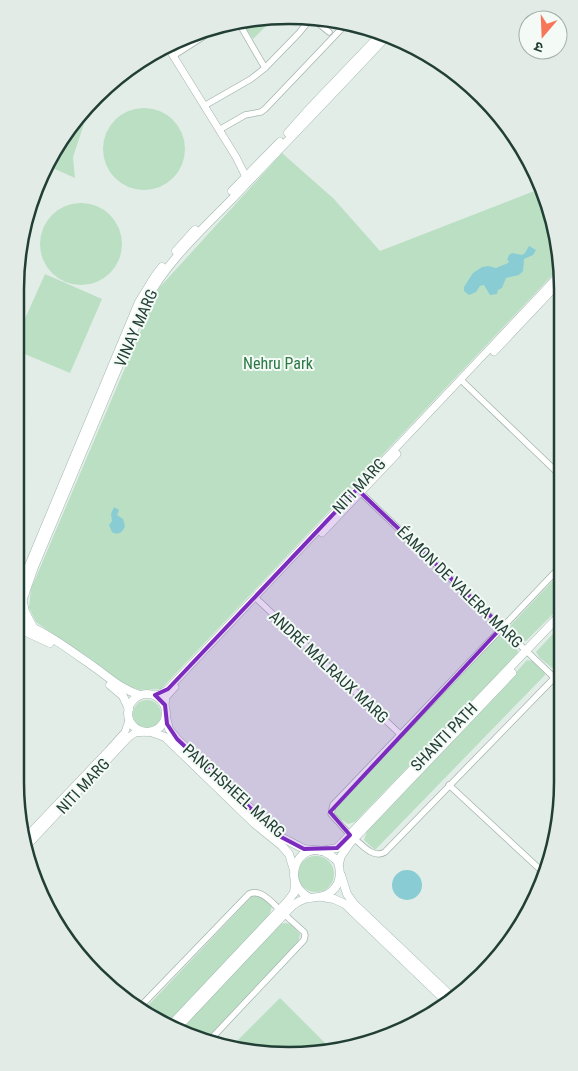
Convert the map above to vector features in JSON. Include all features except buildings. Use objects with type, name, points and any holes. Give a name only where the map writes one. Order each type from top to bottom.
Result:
[{"type":"main road","name":"VINAY MARG","points":[[24,586],[34,567],[150,294],[164,272],[247,179],[378,39]]},
{"type":"main road","points":[[24,610],[34,628]]},
{"type":"main road","name":"SHANTI PATH","points":[[529,653],[554,623]]},
{"type":"main road","points":[[24,624],[54,640],[112,681],[140,695]]},
{"type":"main road","name":"SHANTI PATH","points":[[318,850],[328,851],[338,848],[352,837],[554,629]]},
{"type":"main road","points":[[24,631],[46,641],[117,690],[123,696],[129,709],[129,720],[134,727],[148,732],[162,726],[166,717],[165,705],[161,699],[147,693],[134,699],[129,709]]},
{"type":"main road","name":"PANCHSHEEL MARG","points":[[166,717],[169,730],[177,739],[267,824],[290,842],[304,848],[318,850]]},
{"type":"main road","name":"PANCHSHEEL MARG","points":[[148,732],[165,737],[256,824],[282,846],[289,854],[294,870]]},
{"type":"main road","name":"SHANTI PATH","points":[[339,863],[352,837]]},
{"type":"main road","points":[[181,1024],[282,912],[294,893],[296,883],[294,870],[301,857],[308,852],[318,850],[336,858],[347,894],[354,904],[448,993]]},
{"type":"main road","points":[[320,897],[336,887],[340,873]]},
{"type":"main road","points":[[296,883],[301,892],[310,898]]},
{"type":"main road","points":[[175,1021],[282,912],[301,900],[320,897],[334,899],[345,904],[443,998]]},
{"type":"street","points":[[204,106],[251,79],[265,68],[306,24]]},
{"type":"street","points":[[321,26],[329,32]]},
{"type":"street","points":[[242,28],[265,68]]},
{"type":"street","points":[[219,130],[245,114],[261,112],[266,109],[341,29]]},
{"type":"street","points":[[173,56],[198,40]]},
{"type":"street","points":[[171,52],[247,179]]},
{"type":"street","name":"NITI MARG","points":[[463,381],[554,281]]},
{"type":"street","name":"NITI MARG","points":[[155,695],[168,689],[554,288]]},
{"type":"street","points":[[463,381],[554,469]]},
{"type":"street","name":"NITI MARG","points":[[165,705],[166,697],[171,691],[359,491]]},
{"type":"street","name":"ÉAMON DE VALERA MARG","points":[[359,491],[554,677]]},
{"type":"street","points":[[554,573],[333,805],[331,814],[352,837],[368,850],[375,854],[385,852],[554,679]]},
{"type":"street","name":"ANDRÉ MALRAUX MARG","points":[[258,600],[400,734]]},
{"type":"street","name":"NITI MARG","points":[[29,834],[125,732],[129,720]]},
{"type":"street","name":"NITI MARG","points":[[31,842],[129,737],[135,733],[148,732]]},
{"type":"street","points":[[449,785],[539,869]]},
{"type":"street","points":[[143,1004],[249,894],[253,892],[263,894],[304,932],[304,940],[214,1036]]},
{"type":"highlighted area","points":[[357,489],[502,627],[330,812],[350,835],[337,848],[304,849],[281,837],[177,739],[167,724],[165,705],[155,695],[168,689]]},
{"type":"green space","points":[[268,24],[253,39],[245,28]]},
{"type":"green space","points":[[144,108],[160,111],[173,120],[182,133],[185,149],[182,165],[173,178],[160,187],[144,190],[128,187],[115,178],[106,165],[103,149],[106,133],[115,120],[128,111]]},
{"type":"green space","points":[[88,117],[73,157],[75,178],[53,168],[68,142]]},
{"type":"green space","name":"Nehru Park","points":[[282,153],[334,199],[380,251],[535,191],[549,237],[554,272],[161,689],[133,690],[36,622],[29,608],[31,589],[159,288]]},
{"type":"green space","points":[[81,203],[97,206],[110,215],[119,228],[122,244],[119,260],[110,273],[97,282],[81,285],[65,282],[52,273],[43,260],[40,244],[43,228],[52,215],[65,206]]},
{"type":"green space","points":[[45,274],[102,299],[70,373],[24,354],[24,321]]},
{"type":"green space","points":[[554,579],[554,613],[526,641],[513,634],[509,627]]},
{"type":"green space","points":[[554,633],[554,666],[552,668],[536,652]]},
{"type":"green space","points":[[499,634],[512,640],[518,653],[355,822],[348,824],[337,817],[333,809]]},
{"type":"green space","points":[[527,660],[535,662],[544,671],[545,675],[375,850],[364,840],[367,831],[476,717]]},
{"type":"green space","points":[[147,700],[157,704],[161,714],[157,724],[147,728],[137,724],[133,714],[137,704]]},
{"type":"green space","points":[[316,856],[323,857],[329,861],[333,867],[333,881],[329,887],[323,891],[316,892],[309,891],[303,887],[299,881],[298,874],[299,867],[303,861],[309,857]]},
{"type":"green space","points":[[252,896],[263,896],[272,906],[269,916],[172,1020],[147,1006]]},
{"type":"green space","points":[[280,924],[291,924],[300,934],[298,944],[211,1035],[184,1026]]},
{"type":"green space","points":[[280,998],[327,1045],[306,1047],[272,1047],[236,1042]]},
{"type":"water","points":[[529,246],[536,250],[533,255],[524,259],[523,271],[519,275],[506,278],[497,294],[490,295],[484,285],[469,295],[464,291],[464,287],[473,273],[482,267],[496,268],[508,263],[509,255],[512,253],[522,255]]},
{"type":"water","points":[[114,507],[119,510],[117,515],[123,519],[125,526],[122,532],[118,533],[112,532],[109,525],[112,521],[111,514]]},
{"type":"water","points":[[407,870],[413,871],[421,879],[421,891],[413,899],[407,900],[401,899],[393,891],[392,885],[393,879],[401,871]]}]
